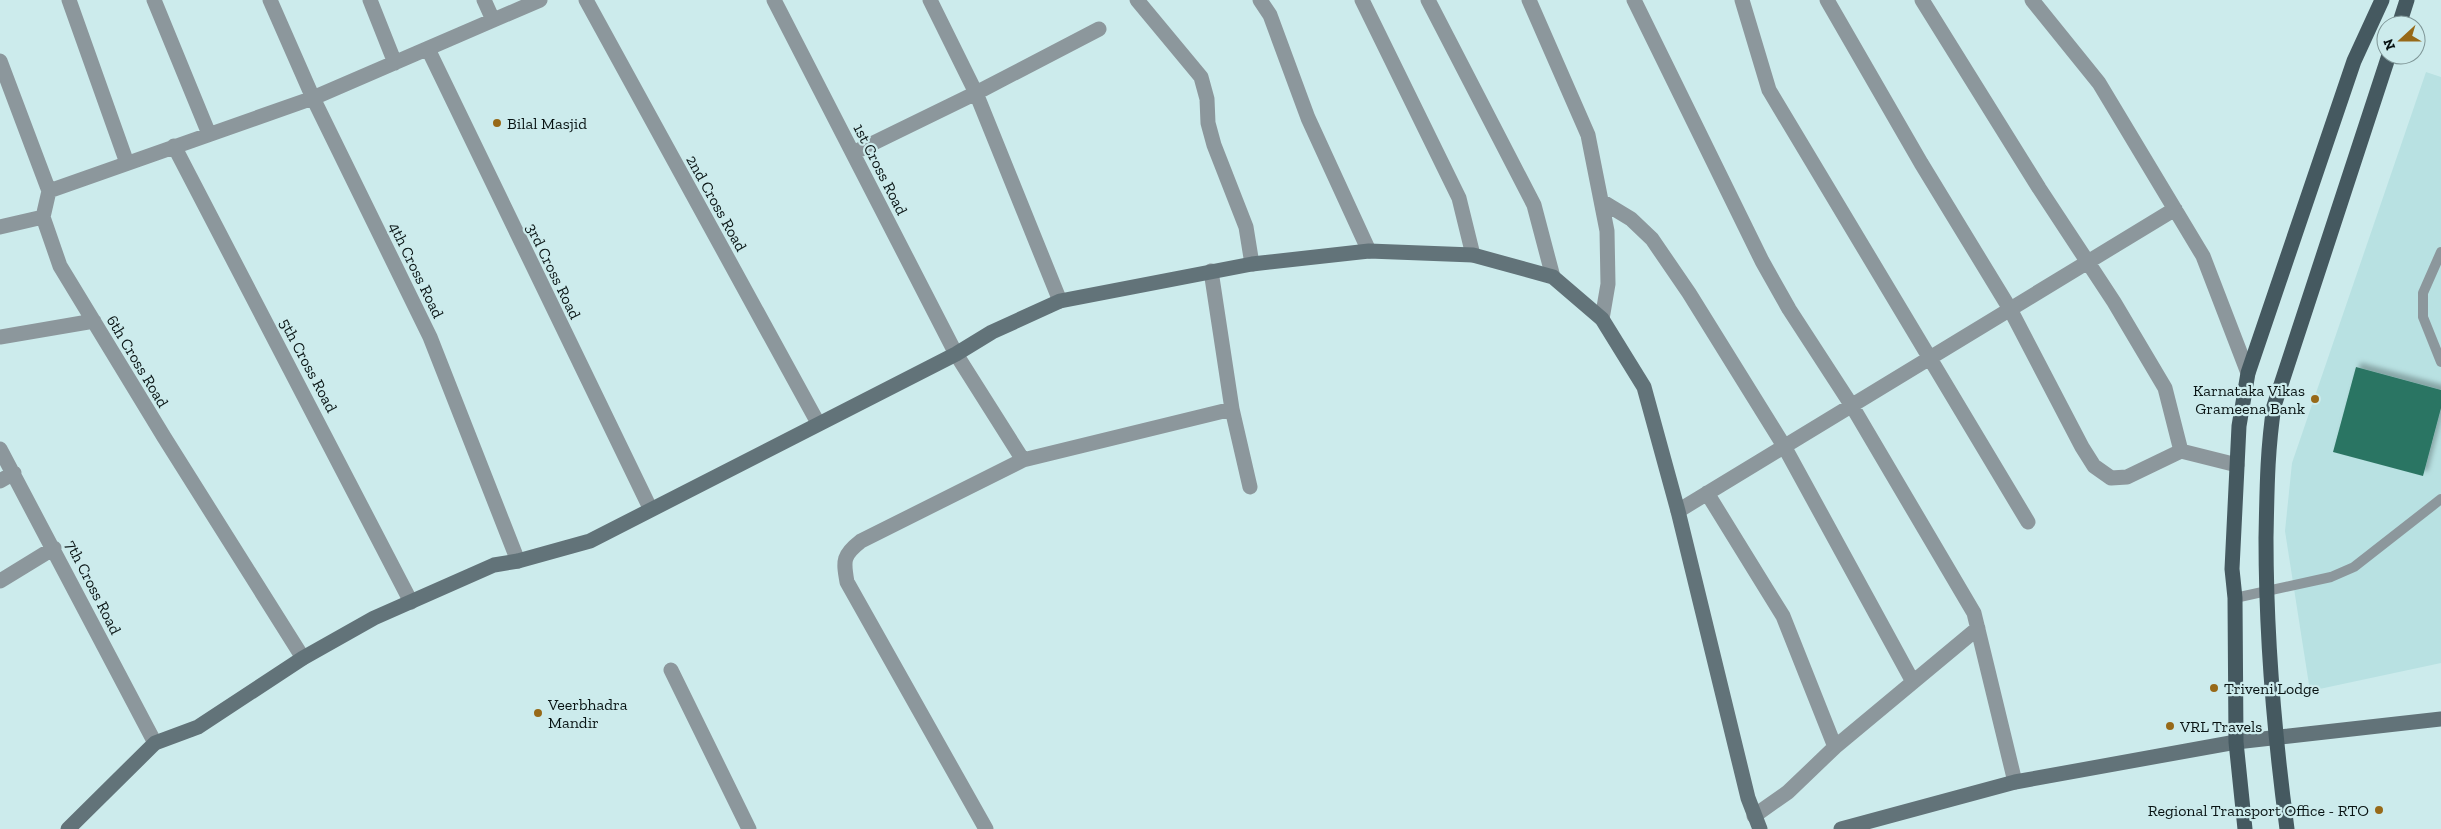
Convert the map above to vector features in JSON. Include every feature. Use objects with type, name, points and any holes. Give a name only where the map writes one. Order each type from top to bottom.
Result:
[{"type":"main road","points":[[2245,829],[2236,742],[2232,570],[2239,426],[2248,373],[2354,61],[2382,0]]},
{"type":"main road","points":[[2402,15],[2407,0]]},
{"type":"main road","points":[[2287,829],[2274,736],[2266,591],[2267,449],[2274,406],[2386,65]]},
{"type":"street","points":[[69,0],[126,163]]},
{"type":"street","points":[[154,0],[209,134]]},
{"type":"street","name":"4th Cross Road","points":[[270,0],[313,98],[430,337],[518,561]]},
{"type":"street","points":[[370,0],[395,63]]},
{"type":"street","points":[[484,0],[493,20]]},
{"type":"street","points":[[49,191],[313,98],[540,0]]},
{"type":"street","name":"2nd Cross Road","points":[[586,0],[818,423]]},
{"type":"street","name":"1st Cross Road","points":[[774,0],[956,354],[1023,460]]},
{"type":"street","points":[[930,0],[976,93],[1060,301]]},
{"type":"street","points":[[1137,0],[1201,77],[1207,99],[1208,123],[1214,145],[1246,227],[1252,264]]},
{"type":"street","points":[[1260,0],[1270,15],[1308,118],[1369,251]]},
{"type":"street","points":[[1362,0],[1459,198],[1473,255]]},
{"type":"street","points":[[1428,0],[1534,206],[1553,277]]},
{"type":"street","points":[[1529,0],[1588,135],[1603,202],[1607,231],[1608,284],[1602,319]]},
{"type":"street","points":[[1634,0],[1762,261],[1789,309],[1852,406],[1974,613],[2015,782]]},
{"type":"street","points":[[1742,0],[1769,90],[2028,522]]},
{"type":"street","points":[[1826,0],[1921,163],[2010,309],[2082,447],[2094,466],[2111,478],[2127,476],[2182,451],[2237,465]]},
{"type":"street","points":[[1922,0],[2039,188],[2088,262],[2165,388],[2182,451]]},
{"type":"street","points":[[2033,0],[2099,83],[2203,256],[2248,373]]},
{"type":"street","points":[[853,153],[976,93],[1099,29]]},
{"type":"street","name":"3rd Cross Road","points":[[428,49],[650,508]]},
{"type":"street","points":[[0,61],[49,191],[43,217],[0,227]]},
{"type":"street","name":"5th Cross Road","points":[[174,146],[411,602]]},
{"type":"street","points":[[1603,202],[1632,220],[1652,239],[1689,293],[1784,446],[1913,682]]},
{"type":"street","points":[[1678,511],[2174,209]]},
{"type":"street","name":"6th Cross Road","points":[[43,217],[60,266],[303,658]]},
{"type":"street","points":[[68,829],[155,743],[198,727],[303,658],[374,618],[494,565],[518,561],[590,541],[650,508],[956,354],[992,332],[1060,301],[1252,264],[1369,251],[1473,255],[1553,277],[1602,319],[1644,387],[1678,511],[1757,822],[1835,746],[1978,628]]},
{"type":"street","points":[[1211,271],[1232,409],[1250,487]]},
{"type":"street","points":[[0,337],[94,321]]},
{"type":"street","points":[[986,829],[847,582],[844,565],[848,552],[861,541],[1023,460],[1232,409]]},
{"type":"street","name":"7th Cross Road","points":[[0,449],[54,548],[155,743]]},
{"type":"street","points":[[0,481],[14,473]]},
{"type":"street","points":[[1707,493],[1783,616],[1835,746]]},
{"type":"street","points":[[0,581],[54,548]]},
{"type":"street","points":[[671,670],[749,829]]},
{"type":"street","points":[[1841,829],[2015,782],[2274,736],[2441,719]]},
{"type":"lane","points":[[2441,252],[2423,293],[2423,317],[2441,362]]},
{"type":"lane","points":[[2234,598],[2331,577],[2354,567],[2441,498]]},
{"type":"shaded area","points":[[2426,72],[2441,77],[2441,663],[2310,691],[2285,531],[2292,463]]},
{"type":"building","points":[[2356,367],[2441,390],[2441,408],[2423,476],[2333,452]]},
{"type":"place","name":"Bilal Masjid","points":[[497,123]]},
{"type":"place","name":"Karnataka Vikas Grameena Bank","points":[[2315,399]]},
{"type":"place","name":"Triveni Lodge","points":[[2214,688]]},
{"type":"place","name":"Veerbhadra Mandir","points":[[538,713]]},
{"type":"place","name":"VRL Travels","points":[[2170,726]]},
{"type":"place","name":"Regional Transport Office - RTO","points":[[2379,810]]}]
